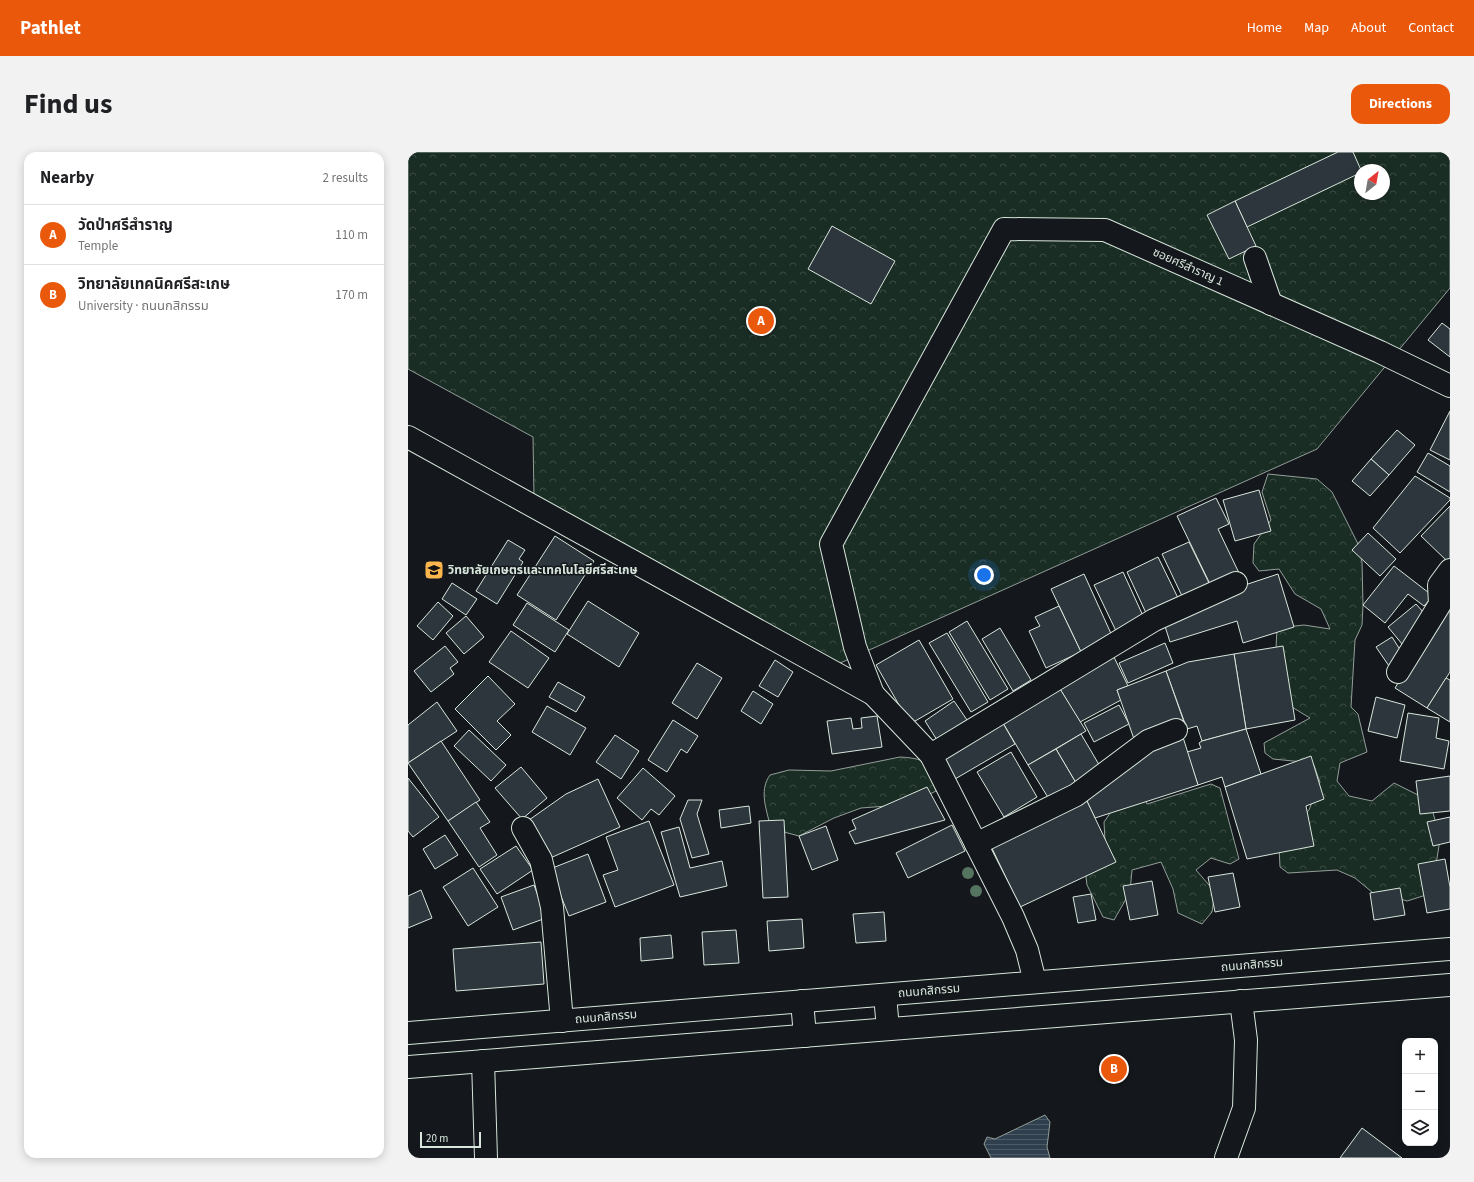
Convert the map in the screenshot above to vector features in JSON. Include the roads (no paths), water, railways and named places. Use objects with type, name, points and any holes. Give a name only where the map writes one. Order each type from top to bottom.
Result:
[{"type":"main road","name":"ซอยศรีสำราญ 1","points":[[873,694],[855,647],[831,544],[1004,229],[1105,230],[1380,352],[1450,386]]},
{"type":"main road","points":[[1255,258],[1271,304]]},
{"type":"main road","points":[[408,437],[873,694],[931,754],[1013,917],[1027,950],[1034,982]]},
{"type":"main road","points":[[1398,672],[1440,604],[1439,585],[1450,570]]},
{"type":"main road","points":[[931,754],[1154,620],[1236,583]]},
{"type":"main road","points":[[976,844],[1076,795],[1148,741],[1176,730]]},
{"type":"main road","points":[[523,828],[541,860],[552,907],[562,1021]]},
{"type":"main road","name":"ถนนกสิกรรม","points":[[408,1033],[1450,949]]},
{"type":"main road","points":[[408,1067],[1450,985]]},
{"type":"main road","points":[[885,995],[888,1029]]},
{"type":"main road","points":[[802,1001],[805,1036]]},
{"type":"main road","points":[[1226,1158],[1244,1108],[1246,1040],[1241,1001]]},
{"type":"main road","points":[[483,1061],[486,1158]]},
{"type":"water","points":[[1045,1115],[1050,1122],[1047,1147],[1050,1158],[991,1158],[984,1144],[987,1137],[995,1139]]},
{"type":"place","name":"วัดป่าศรีสำราญ","points":[[761,321]]},
{"type":"place","name":"วิทยาลัยเกษตรและเทคโนโลยีศรีสะเกษ","points":[[434,570]]},
{"type":"place","name":"วิทยาลัยเทคนิคศรีสะเกษ","points":[[1114,1069]]}]
